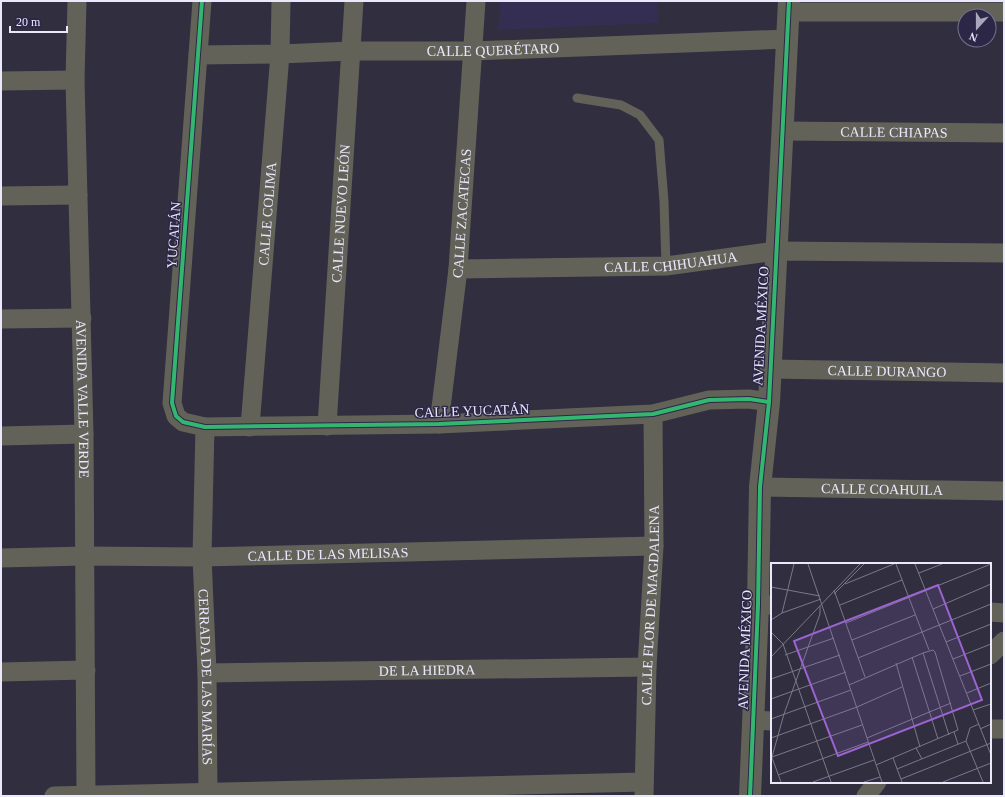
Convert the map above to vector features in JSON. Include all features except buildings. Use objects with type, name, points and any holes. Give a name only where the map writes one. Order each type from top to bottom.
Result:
[{"type":"street","name":"AVENIDA VALLE VERDE","points":[[77,1],[75,80],[84,434],[86,796]]},
{"type":"street","name":"YUCATÁN","points":[[176,416],[172,403],[202,1]]},
{"type":"street","name":"CALLE COLIMA","points":[[250,427],[280,54],[281,1]]},
{"type":"street","name":"CALLE NUEVO LEÓN","points":[[327,426],[354,1]]},
{"type":"street","name":"CALLE ZACATECAS","points":[[439,424],[458,269],[476,1]]},
{"type":"street","points":[[789,6],[1004,12]]},
{"type":"street","name":"AVENIDA MÉXICO","points":[[750,796],[763,720],[765,605],[760,487],[771,369],[789,6]]},
{"type":"street","name":"CALLE QUERÉTARO","points":[[198,55],[352,51],[473,51],[787,39]]},
{"type":"street","points":[[1,81],[75,80]]},
{"type":"street","name":"CALLE CHIAPAS","points":[[783,131],[1004,133]]},
{"type":"street","points":[[1,196],[78,195]]},
{"type":"street","name":"CALLE CHIHUAHUA","points":[[458,269],[666,266],[776,251],[1004,253]]},
{"type":"street","points":[[1,319],[82,318]]},
{"type":"street","name":"CALLE DURANGO","points":[[771,369],[1004,373]]},
{"type":"street","name":"CALLE YUCATÁN","points":[[176,416],[183,422],[205,426],[250,427],[439,424],[653,414],[709,400],[748,398],[769,402]]},
{"type":"street","name":"CALLE FLOR DE MAGDALENA","points":[[644,789],[647,667],[654,546],[653,414]]},
{"type":"street","name":"CERRADA DE LAS MARÍAS","points":[[205,426],[202,557],[207,673],[208,794]]},
{"type":"street","points":[[1,436],[84,434]]},
{"type":"street","name":"CALLE COAHUILA","points":[[760,487],[1004,492]]},
{"type":"street","name":"CALLE DE LAS MELISAS","points":[[1,558],[85,556],[202,557],[654,546]]},
{"type":"street","points":[[991,612],[1004,613]]},
{"type":"street","points":[[991,655],[1004,641]]},
{"type":"street","name":"DE LA HIEDRA","points":[[207,673],[647,667]]},
{"type":"street","points":[[1,672],[86,670]]},
{"type":"street","points":[[991,729],[1004,729]]},
{"type":"street","points":[[866,796],[876,783]]},
{"type":"street","points":[[54,796],[644,789]]},
{"type":"lane","points":[[577,98],[621,105],[640,115],[659,140],[664,201],[666,266]]},
{"type":"shaded area","points":[[500,1],[658,1],[658,23],[498,30]]},
{"type":"cycle path","points":[[202,1],[172,403],[176,416],[183,422],[205,427],[439,424],[653,414],[709,400],[749,399],[769,402]]},
{"type":"cycle path","points":[[750,796],[758,605],[760,487],[769,402],[789,1]]}]
